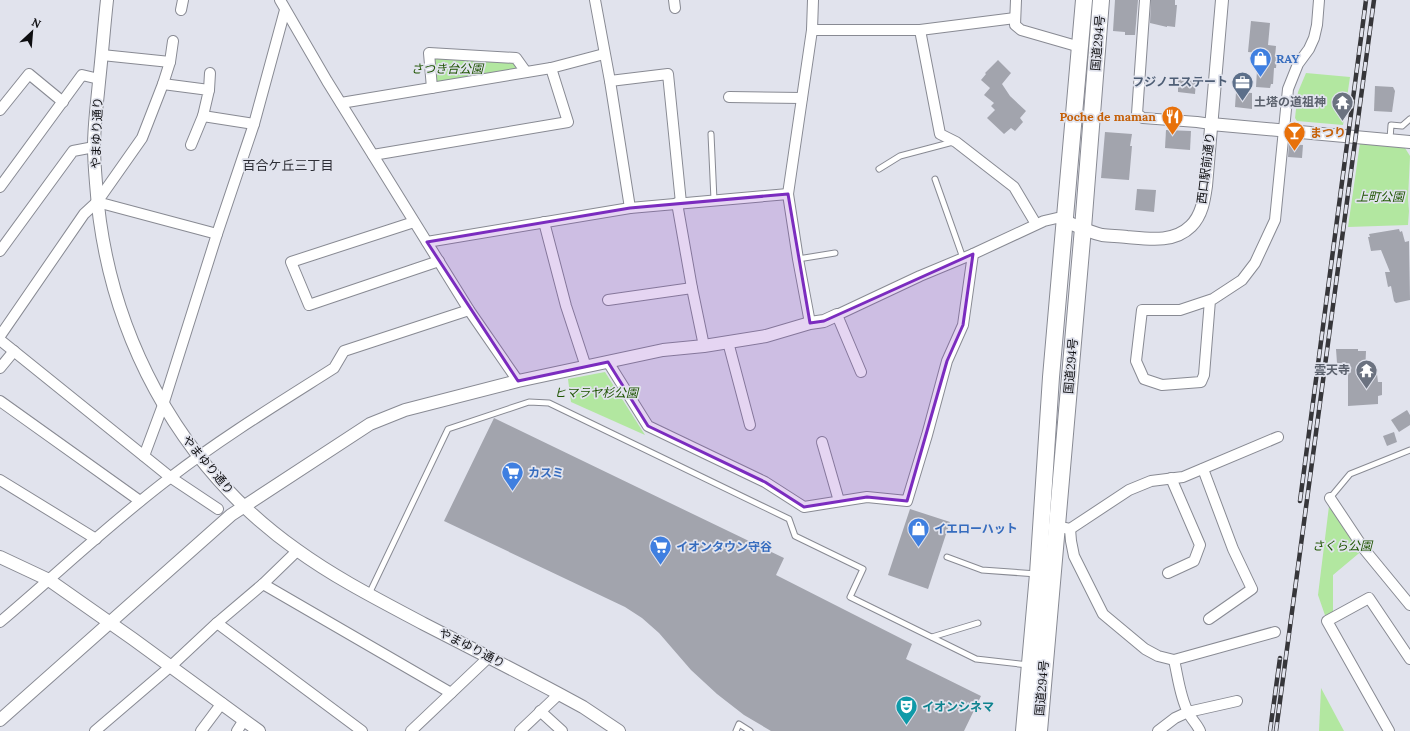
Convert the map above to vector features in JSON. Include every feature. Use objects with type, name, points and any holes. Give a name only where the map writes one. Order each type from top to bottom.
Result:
[{"type":"highway","name":"国道294号","points":[[1024,731],[1038,574],[1056,526],[1051,377],[1084,0]]},
{"type":"highway","name":"国道294号","points":[[1039,731],[1083,228],[1101,0]]},
{"type":"street","name":"やまゆり通り","points":[[107,0],[94,147],[97,202],[105,255],[113,289],[125,324],[142,365],[163,405],[198,457],[243,507],[297,551],[368,595],[583,707],[619,731]]},
{"type":"street","points":[[280,0],[414,222],[469,310],[518,382]]},
{"type":"street","points":[[595,0],[610,81],[630,208]]},
{"type":"street","points":[[810,323],[788,194],[812,30],[813,0]]},
{"type":"street","points":[[1016,0],[1015,25],[1021,30],[1080,46]]},
{"type":"street","points":[[1145,0],[1137,114],[1143,118],[1410,142]]},
{"type":"street","name":"西口駅前通り","points":[[1065,221],[1102,235],[1156,239],[1174,236],[1184,232],[1192,225],[1199,215],[1204,202],[1222,0]]},
{"type":"street","points":[[1210,300],[1204,375],[1201,382],[1162,385],[1144,379],[1136,361],[1142,310],[1180,310],[1210,300],[1242,280],[1255,263],[1266,240],[1275,220],[1288,89],[1298,64],[1309,49],[1314,38],[1317,25],[1319,0]]},
{"type":"street","points":[[144,456],[163,405],[217,234],[254,124],[285,10]]},
{"type":"street","points":[[812,30],[920,30],[1015,18]]},
{"type":"street","points":[[920,30],[940,134],[956,142],[1014,187],[1036,224]]},
{"type":"street","points":[[0,336],[84,214],[97,202],[142,138],[163,84],[170,62],[173,41]]},
{"type":"street","points":[[432,88],[429,53],[516,58],[526,72]]},
{"type":"street","points":[[341,103],[551,68],[604,54]]},
{"type":"street","points":[[102,55],[170,62]]},
{"type":"street","points":[[373,155],[568,122],[551,68]]},
{"type":"street","points":[[191,145],[203,116],[209,90],[210,73]]},
{"type":"street","points":[[0,110],[29,74],[63,102]]},
{"type":"street","points":[[610,81],[668,74],[679,203],[692,288],[704,346]]},
{"type":"street","points":[[0,186],[82,75],[99,79]]},
{"type":"street","points":[[163,84],[209,90]]},
{"type":"street","points":[[729,97],[802,98]]},
{"type":"street","points":[[203,116],[254,124]]},
{"type":"street","points":[[0,251],[73,151],[94,147]]},
{"type":"street","points":[[427,242],[630,208],[788,194]]},
{"type":"street","points":[[97,202],[217,234]]},
{"type":"street","points":[[0,720],[231,515],[370,424],[405,410],[518,382],[664,350],[704,346],[766,336],[810,323],[824,321],[1036,224],[1057,218],[1065,221]]},
{"type":"street","points":[[414,222],[291,262],[309,305],[439,261]]},
{"type":"street","points":[[544,222],[566,306],[586,367]]},
{"type":"street","points":[[608,362],[648,426],[765,482],[804,507],[867,497],[907,501],[947,361],[963,325],[973,254]]},
{"type":"street","points":[[608,300],[692,288]]},
{"type":"street","points":[[0,622],[140,501],[170,477],[334,368],[344,350],[469,310]]},
{"type":"street","points":[[837,314],[861,372]]},
{"type":"street","points":[[0,340],[170,477],[218,509]]},
{"type":"street","points":[[728,342],[750,425]]},
{"type":"street","points":[[0,368],[14,351]]},
{"type":"street","points":[[0,400],[140,501]]},
{"type":"street","points":[[1275,632],[1174,660],[1158,656],[1145,649],[1103,614],[1074,556],[1071,541],[1056,526],[1129,490],[1151,481],[1184,477],[1278,437]]},
{"type":"street","points":[[822,442],[839,501]]},
{"type":"street","points":[[1203,468],[1233,549],[1252,589],[1209,618]]},
{"type":"street","points":[[1168,573],[1194,561],[1200,545],[1171,478]]},
{"type":"street","points":[[0,480],[96,539]]},
{"type":"street","points":[[1330,498],[1364,549],[1410,605]]},
{"type":"street","points":[[95,731],[171,666],[217,623],[263,584],[297,551]]},
{"type":"street","points":[[0,557],[49,580],[171,666],[259,731]]},
{"type":"street","points":[[263,584],[451,693]]},
{"type":"street","points":[[1389,731],[1327,621],[1369,598],[1410,659]]},
{"type":"street","points":[[217,623],[362,731]]},
{"type":"street","points":[[411,731],[489,657]]},
{"type":"street","points":[[1174,660],[1181,691],[1188,712],[1200,731]]},
{"type":"street","points":[[520,731],[559,694]]},
{"type":"street","points":[[1158,731],[1175,718],[1188,712],[1237,701]]},
{"type":"street","points":[[201,731],[222,703]]},
{"type":"street","points":[[540,711],[562,731]]},
{"type":"street","points":[[237,731],[244,720]]},
{"type":"lane","points":[[1390,140],[1391,125],[1402,126],[1410,119]]},
{"type":"lane","points":[[710,134],[714,200]]},
{"type":"lane","points":[[880,169],[900,156],[956,142]]},
{"type":"lane","points":[[935,179],[963,258]]},
{"type":"lane","points":[[798,259],[836,253]]},
{"type":"lane","points":[[368,595],[448,429],[529,402],[549,402],[789,519],[795,536],[863,569],[850,596],[976,659],[1030,665]]},
{"type":"lane","points":[[1330,498],[1350,474],[1410,450]]},
{"type":"lane","points":[[947,558],[982,570],[1038,574]]},
{"type":"lane","points":[[932,637],[978,623]]},
{"type":"lane","points":[[736,731],[739,724],[750,731]]},
{"type":"highlighted area","points":[[788,194],[810,323],[824,321],[973,254],[963,325],[947,361],[907,501],[867,497],[804,507],[765,482],[648,426],[608,362],[518,381],[427,242],[630,208]]},
{"type":"green space","name":"さつき台公園","points":[[429,53],[516,58],[526,72],[432,88]]},
{"type":"green space","points":[[1306,73],[1350,77],[1343,125],[1297,121],[1295,118],[1298,92]]},
{"type":"green space","name":"上町公園","points":[[1360,143],[1405,148],[1410,156],[1408,225],[1348,227]]},
{"type":"green space","name":"ヒマラヤ杉公園","points":[[605,372],[645,435],[571,402],[568,379]]},
{"type":"green space","name":"さくら公園","points":[[1330,498],[1364,549],[1333,575],[1333,618],[1327,621],[1318,595]]},
{"type":"green space","points":[[1321,688],[1344,731],[1319,731]]},
{"type":"building","points":[[1115,0],[1138,0],[1135,35],[1125,35],[1125,32],[1113,31]]},
{"type":"building","points":[[1151,0],[1175,0],[1175,5],[1177,5],[1175,27],[1167,27],[1150,23]]},
{"type":"building","points":[[1251,21],[1270,23],[1268,45],[1276,46],[1275,57],[1277,57],[1276,68],[1274,68],[1273,84],[1271,84],[1270,88],[1256,87],[1258,53],[1248,52]]},
{"type":"building","points":[[998,60],[1011,73],[1002,84],[1010,96],[1026,111],[1020,118],[1023,122],[1015,131],[1011,128],[1004,134],[987,118],[995,110],[991,106],[994,103],[984,95],[990,88],[981,80],[986,74],[985,73]]},
{"type":"building","points":[[1178,79],[1196,81],[1195,94],[1178,92]]},
{"type":"building","points":[[1375,86],[1393,87],[1395,91],[1392,112],[1374,111]]},
{"type":"building","points":[[1236,92],[1252,93],[1252,109],[1235,107]]},
{"type":"building","points":[[1166,130],[1191,131],[1190,150],[1165,148]]},
{"type":"building","points":[[1105,132],[1132,134],[1130,146],[1132,146],[1129,180],[1101,178]]},
{"type":"building","points":[[1289,144],[1303,145],[1302,158],[1288,157]]},
{"type":"building","points":[[1137,189],[1156,190],[1154,212],[1135,210]]},
{"type":"building","points":[[1399,229],[1400,232],[1402,231],[1405,242],[1409,241],[1410,300],[1396,303],[1394,301],[1391,286],[1388,287],[1385,272],[1390,272],[1381,250],[1371,251],[1368,237],[1370,237],[1369,234]]},
{"type":"building","points":[[1336,349],[1358,349],[1358,351],[1366,351],[1365,374],[1377,374],[1378,382],[1382,382],[1382,395],[1378,396],[1378,404],[1348,406],[1348,375],[1346,363],[1337,363]]},
{"type":"building","points":[[1407,410],[1410,415],[1410,425],[1399,432],[1391,420]]},
{"type":"building","name":"イオンタウン守谷","points":[[494,418],[784,558],[776,575],[912,644],[906,659],[981,696],[964,731],[771,731],[744,715],[717,694],[691,670],[659,633],[642,618],[625,607],[444,521]]},
{"type":"building","points":[[1394,432],[1397,442],[1387,446],[1383,436]]},
{"type":"building","name":"イエローハット","points":[[910,509],[950,522],[928,589],[888,575]]},
{"type":"railway","points":[[1300,501],[1366,0]]},
{"type":"railway","points":[[1276,731],[1374,0]]},
{"type":"railway","points":[[1270,731],[1280,658]]},
{"type":"place","name":"RAY","points":[[1260,78]]},
{"type":"place","name":"フジノエステート","points":[[1243,102]]},
{"type":"place","name":"土塔の道祖神","points":[[1342,122]]},
{"type":"place","name":"Poche de maman","points":[[1172,136]]},
{"type":"place","name":"まつり","points":[[1294,152]]},
{"type":"place","name":"雲天寺","points":[[1366,390]]},
{"type":"place","name":"カスミ","points":[[513,492]]},
{"type":"place","name":"イエローハット","points":[[919,548]]},
{"type":"place","name":"イオンタウン守谷","points":[[660,566]]},
{"type":"place","name":"イオンシネマ","points":[[906,726]]},
{"type":"district","name":"百合ケ丘三丁目","points":[[288,165]]}]
